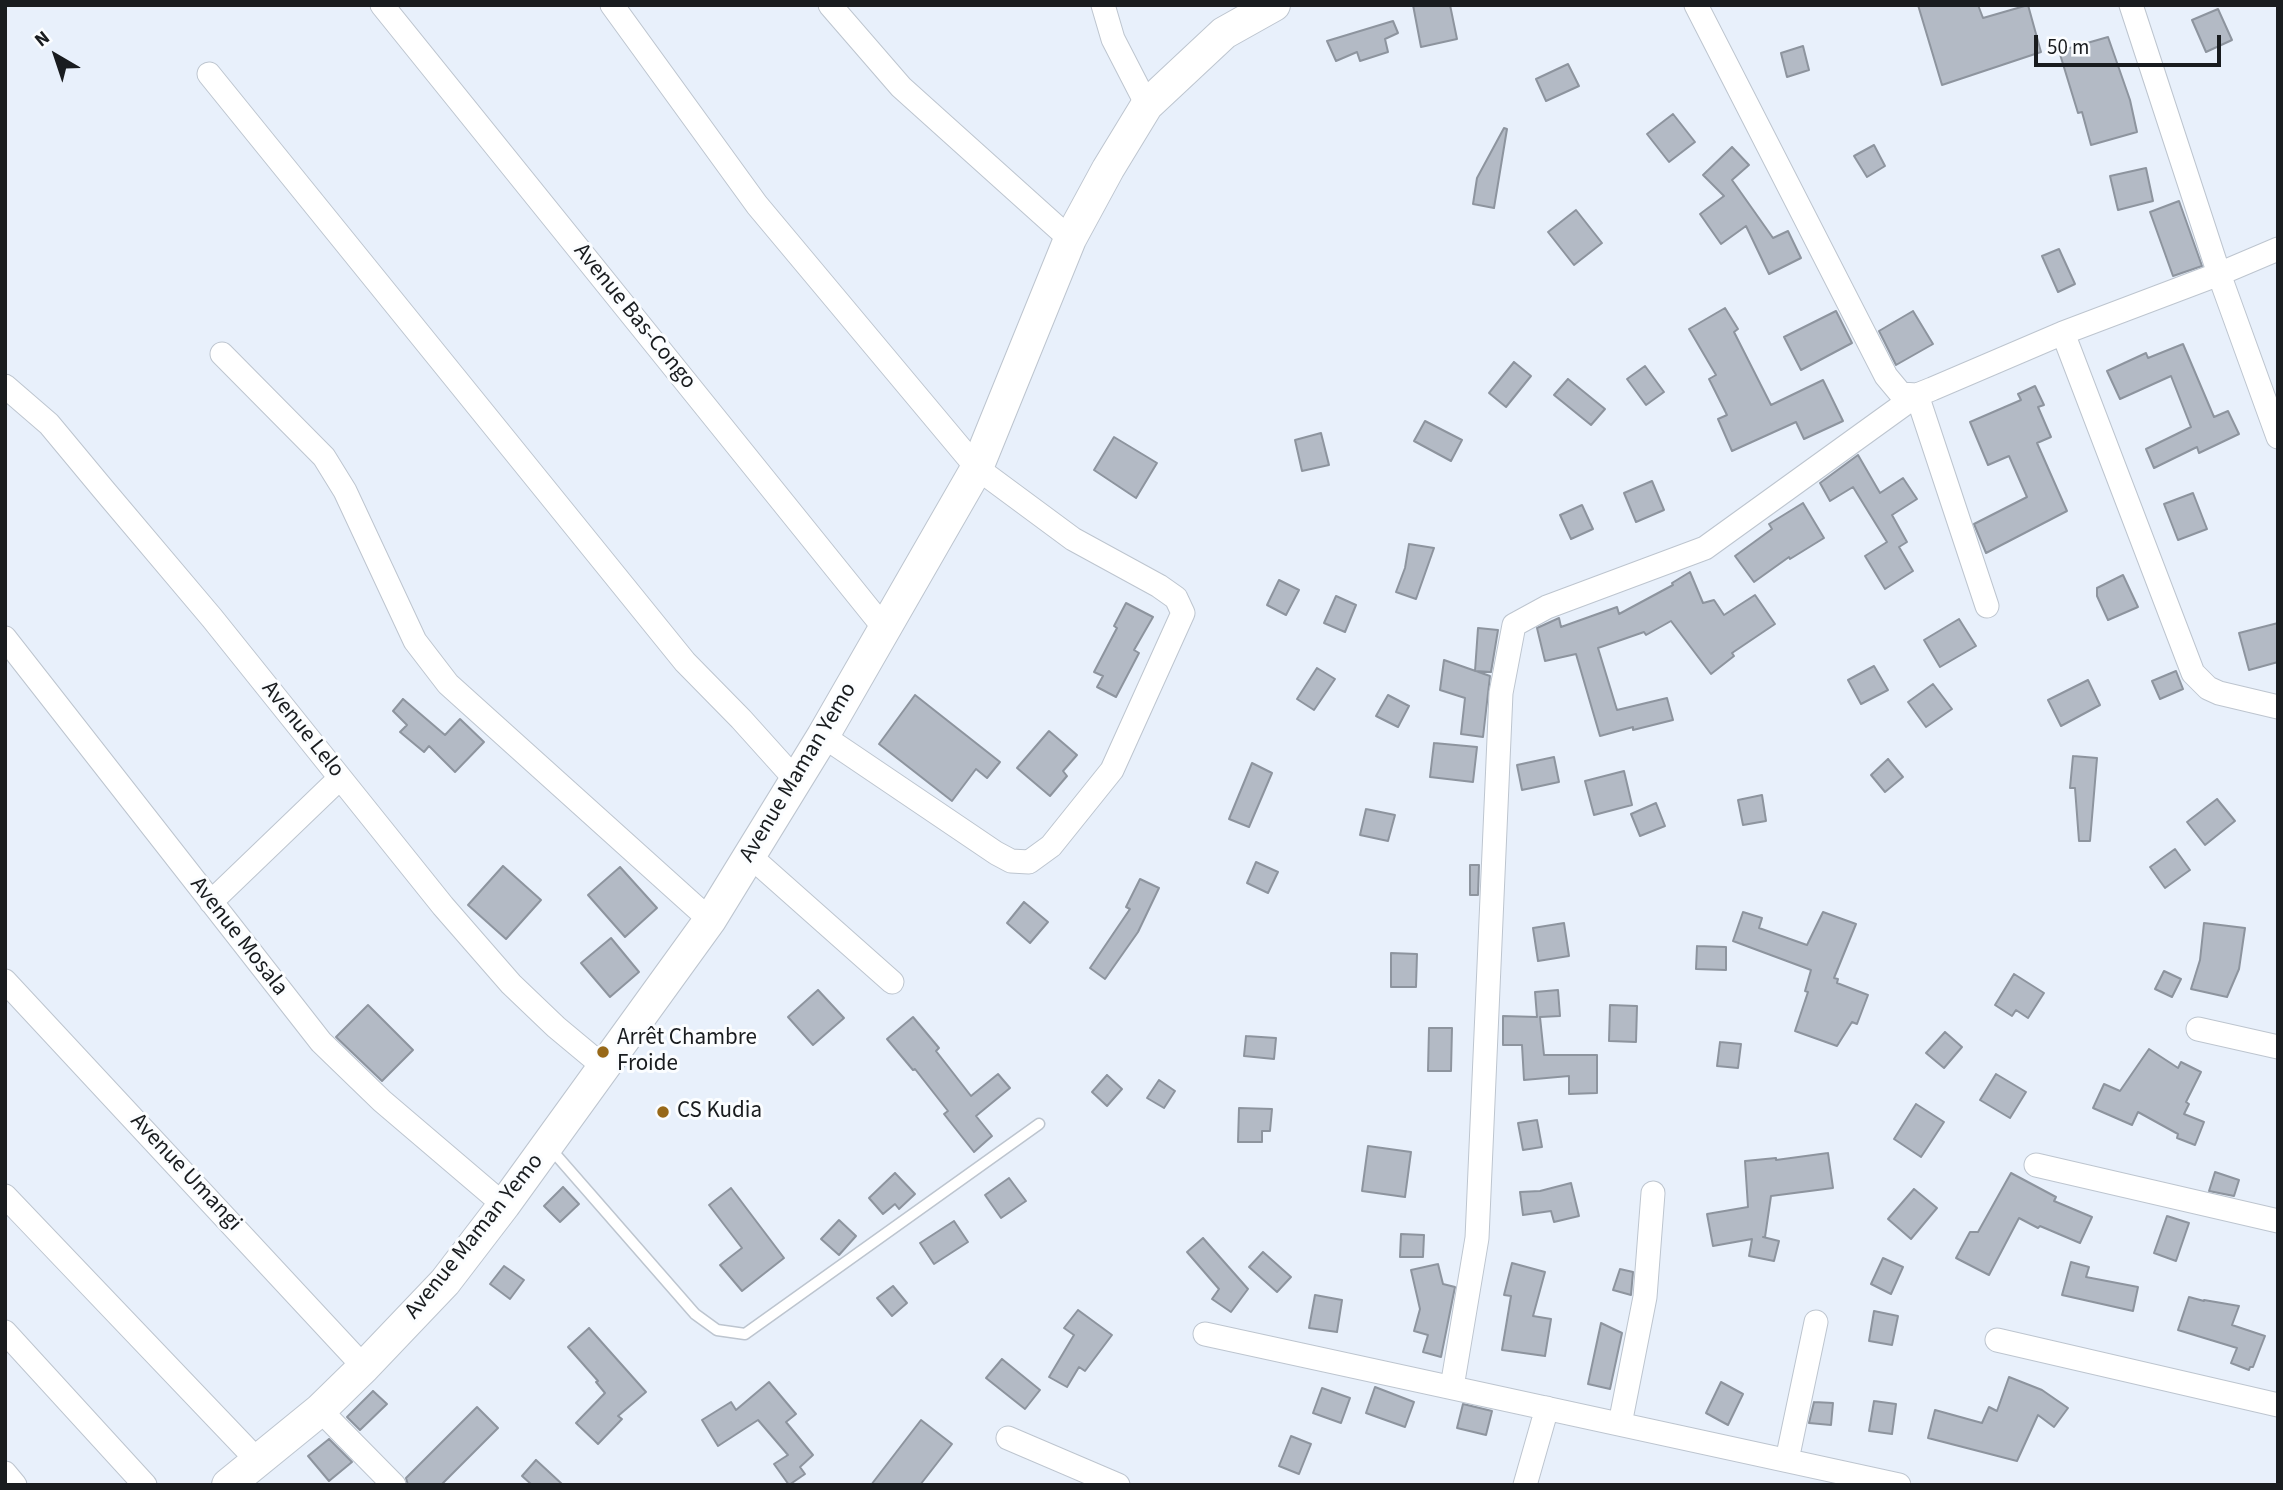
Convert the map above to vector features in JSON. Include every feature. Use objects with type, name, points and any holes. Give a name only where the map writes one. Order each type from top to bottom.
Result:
[{"type":"street","name":"Avenue Bas-Congo","points":[[382,5],[885,629]]},
{"type":"street","points":[[612,5],[757,205],[977,468],[1073,539],[1159,586],[1176,598],[1183,613],[1112,770],[1051,846],[1029,862],[1011,861],[996,853],[823,736]]},
{"type":"street","points":[[830,5],[901,87],[1070,239]]},
{"type":"street","points":[[1103,5],[1113,38],[1147,105]]},
{"type":"street","name":"Avenue Maman Yemo","points":[[228,1485],[320,1410],[445,1282],[548,1146],[710,920],[794,779],[823,736],[977,468],[1070,239],[1147,105],[1224,33],[1275,5]]},
{"type":"street","points":[[1696,5],[1886,376],[1902,394],[1917,395]]},
{"type":"street","points":[[2131,5],[2219,274],[2278,437]]},
{"type":"street","points":[[209,74],[685,662],[741,719],[794,779]]},
{"type":"street","points":[[1452,1387],[1477,1238],[1502,692],[1514,625],[1547,607],[1705,548],[1917,395],[2063,333],[2278,249]]},
{"type":"street","points":[[2063,333],[2193,673],[2208,688],[2219,693],[2278,707]]},
{"type":"street","points":[[222,355],[324,457],[345,491],[415,641],[448,684],[710,920]]},
{"type":"street","name":"Avenue Lelo","points":[[5,386],[57,434],[212,618],[443,906],[510,984],[604,1067]]},
{"type":"street","points":[[1917,395],[1987,606]]},
{"type":"street","name":"Avenue Mosala","points":[[5,638],[321,1042],[382,1101],[504,1205]]},
{"type":"street","points":[[211,902],[341,778]]},
{"type":"street","points":[[750,856],[892,982]]},
{"type":"street","name":"Avenue Umangi","points":[[5,981],[364,1367]]},
{"type":"street","points":[[2198,1029],[2278,1047]]},
{"type":"street","points":[[2036,1165],[2278,1221]]},
{"type":"street","points":[[1620,1424],[1645,1297],[1653,1193]]},
{"type":"street","points":[[5,1196],[258,1461]]},
{"type":"street","points":[[1787,1460],[1816,1322]]},
{"type":"street","points":[[5,1332],[145,1485]]},
{"type":"street","points":[[1205,1334],[1899,1485]]},
{"type":"street","points":[[1997,1340],[2278,1405]]},
{"type":"street","points":[[1525,1485],[1547,1408]]},
{"type":"street","points":[[320,1410],[394,1485]]},
{"type":"street","points":[[1008,1438],[1118,1485]]},
{"type":"street","points":[[5,1473],[15,1485]]},
{"type":"lane","points":[[548,1146],[695,1314],[717,1330],[745,1334],[1039,1124]]},
{"type":"building","points":[[1413,5],[1450,5],[1457,39],[1421,47]]},
{"type":"building","points":[[1918,5],[1978,5],[1983,18],[2028,5],[2041,52],[1942,85]]},
{"type":"building","points":[[2218,9],[2232,40],[2206,52],[2192,20]]},
{"type":"building","points":[[1393,21],[1398,33],[1385,39],[1388,52],[1360,61],[1357,52],[1336,61],[1327,41]]},
{"type":"building","points":[[2108,37],[2130,100],[2137,132],[2091,145],[2082,112],[2078,113],[2059,51]]},
{"type":"building","points":[[1803,46],[1809,70],[1787,77],[1781,53]]},
{"type":"building","points":[[1568,64],[1579,86],[1546,101],[1536,79]]},
{"type":"building","points":[[1673,114],[1695,142],[1669,162],[1647,134]]},
{"type":"building","points":[[1504,128],[1507,129],[1494,208],[1473,204],[1477,178]]},
{"type":"building","points":[[1874,145],[1885,166],[1867,177],[1854,156]]},
{"type":"building","points":[[1732,147],[1749,165],[1732,180],[1773,238],[1788,231],[1801,258],[1769,274],[1746,226],[1721,244],[1700,214],[1724,196],[1703,175]]},
{"type":"building","points":[[2146,168],[2153,201],[2118,210],[2110,176]]},
{"type":"building","points":[[2179,201],[2202,266],[2173,276],[2150,212]]},
{"type":"building","points":[[1576,210],[1602,243],[1574,265],[1548,232]]},
{"type":"building","points":[[2059,249],[2075,284],[2058,292],[2042,256]]},
{"type":"building","points":[[1725,308],[1738,329],[1734,332],[1771,405],[1823,380],[1843,421],[1804,439],[1796,422],[1732,451],[1718,419],[1727,415],[1709,379],[1716,375],[1689,329]]},
{"type":"building","points":[[1836,311],[1852,343],[1801,370],[1784,337]]},
{"type":"building","points":[[1913,311],[1933,344],[1896,365],[1879,331]]},
{"type":"building","points":[[2183,344],[2214,417],[2228,411],[2239,434],[2199,453],[2197,447],[2154,468],[2146,449],[2191,427],[2171,376],[2120,399],[2107,371],[2146,353],[2148,358]]},
{"type":"building","points":[[1514,362],[1531,376],[1506,407],[1489,393]]},
{"type":"building","points":[[1645,366],[1664,392],[1646,405],[1627,379]]},
{"type":"building","points":[[1568,379],[1605,409],[1591,425],[1554,395]]},
{"type":"building","points":[[2035,386],[2044,405],[2038,407],[2051,437],[2037,443],[2067,511],[1986,553],[1974,524],[2027,497],[2009,456],[1988,465],[1970,422],[2021,400],[2018,394]]},
{"type":"building","points":[[1425,421],[1462,440],[1451,461],[1414,441]]},
{"type":"building","points":[[1321,433],[1329,465],[1302,471],[1295,440]]},
{"type":"building","points":[[1114,437],[1157,463],[1136,498],[1094,470]]},
{"type":"building","points":[[1858,455],[1880,493],[1903,478],[1917,499],[1892,515],[1907,542],[1899,547],[1913,571],[1885,589],[1865,556],[1887,542],[1853,487],[1830,501],[1820,483]]},
{"type":"building","points":[[1652,481],[1664,510],[1636,522],[1624,493]]},
{"type":"building","points":[[2193,493],[2207,529],[2178,540],[2164,504]]},
{"type":"building","points":[[1803,503],[1824,538],[1790,559],[1789,557],[1754,582],[1735,556],[1772,529],[1769,524]]},
{"type":"building","points":[[1582,505],[1593,529],[1571,539],[1560,515]]},
{"type":"building","points":[[1409,544],[1434,548],[1416,599],[1396,592],[1405,568]]},
{"type":"building","points":[[1690,572],[1703,603],[1714,600],[1724,615],[1755,595],[1775,624],[1732,653],[1734,656],[1711,674],[1671,621],[1646,635],[1644,632],[1598,648],[1617,710],[1667,698],[1673,720],[1600,736],[1576,654],[1545,661],[1537,628],[1559,618],[1561,627],[1617,607],[1619,614],[1673,585],[1672,583]]},
{"type":"building","points":[[2123,575],[2138,607],[2108,620],[2097,596],[2097,588]]},
{"type":"building","points":[[1279,580],[1299,590],[1286,615],[1267,605]]},
{"type":"building","points":[[1336,596],[1356,605],[1345,632],[1324,623]]},
{"type":"building","points":[[1126,603],[1153,617],[1134,650],[1139,653],[1116,697],[1097,687],[1103,676],[1094,672],[1117,628],[1114,626]]},
{"type":"building","points":[[1959,619],[1976,646],[1940,667],[1924,640]]},
{"type":"building","points":[[2278,623],[2278,662],[2249,670],[2239,633]]},
{"type":"building","points":[[1478,628],[1498,630],[1491,672],[1475,671]]},
{"type":"building","points":[[1444,660],[1490,676],[1483,737],[1461,734],[1465,698],[1440,690]]},
{"type":"building","points":[[1874,666],[1888,690],[1861,704],[1848,680]]},
{"type":"building","points":[[1317,668],[1335,679],[1314,710],[1297,699]]},
{"type":"building","points":[[2176,671],[2183,689],[2160,699],[2152,681]]},
{"type":"building","points":[[2088,680],[2100,705],[2061,726],[2048,700]]},
{"type":"building","points":[[1933,684],[1952,709],[1926,727],[1908,702]]},
{"type":"building","points":[[915,695],[1000,762],[987,778],[976,769],[952,801],[879,744]]},
{"type":"building","points":[[1388,695],[1409,706],[1398,727],[1376,716]]},
{"type":"building","points":[[403,699],[445,735],[460,719],[484,742],[455,772],[429,746],[424,752],[400,732],[407,725],[393,711]]},
{"type":"building","points":[[1049,731],[1077,755],[1063,771],[1067,776],[1050,796],[1017,768]]},
{"type":"building","points":[[1434,743],[1477,747],[1473,782],[1430,777]]},
{"type":"building","points":[[2073,756],[2097,758],[2090,841],[2079,841],[2075,788],[2070,788]]},
{"type":"building","points":[[1554,757],[1559,782],[1522,790],[1517,765]]},
{"type":"building","points":[[1888,759],[1903,777],[1885,792],[1871,775]]},
{"type":"building","points":[[1252,763],[1272,773],[1249,827],[1229,819]]},
{"type":"building","points":[[1624,771],[1632,805],[1594,815],[1585,781]]},
{"type":"building","points":[[1762,795],[1766,821],[1743,825],[1738,800]]},
{"type":"building","points":[[2217,799],[2235,821],[2205,845],[2187,822]]},
{"type":"building","points":[[1656,803],[1665,826],[1640,836],[1631,814]]},
{"type":"building","points":[[1366,809],[1395,815],[1388,841],[1360,835]]},
{"type":"building","points":[[2175,849],[2190,870],[2165,888],[2150,867]]},
{"type":"building","points":[[1256,862],[1278,872],[1268,893],[1247,883]]},
{"type":"building","points":[[1470,865],[1479,865],[1478,895],[1470,895]]},
{"type":"building","points":[[503,866],[541,900],[506,939],[468,905]]},
{"type":"building","points":[[620,867],[657,908],[625,937],[588,895]]},
{"type":"building","points":[[1140,879],[1159,888],[1138,932],[1105,979],[1090,968],[1130,909],[1126,907]]},
{"type":"building","points":[[1024,902],[1048,922],[1030,943],[1007,923]]},
{"type":"building","points":[[1743,912],[1762,918],[1759,928],[1807,945],[1823,912],[1856,924],[1834,978],[1838,979],[1837,983],[1868,995],[1857,1024],[1852,1022],[1837,1046],[1795,1031],[1808,992],[1805,991],[1811,970],[1733,941]]},
{"type":"building","points":[[1564,923],[1569,956],[1538,961],[1533,928]]},
{"type":"building","points":[[2204,923],[2245,928],[2239,969],[2227,997],[2191,989],[2200,960]]},
{"type":"building","points":[[611,938],[639,972],[610,997],[581,963]]},
{"type":"building","points":[[1697,946],[1726,947],[1726,970],[1696,969]]},
{"type":"building","points":[[1391,953],[1417,954],[1416,987],[1391,987]]},
{"type":"building","points":[[2164,971],[2181,979],[2172,997],[2155,989]]},
{"type":"building","points":[[2014,974],[2044,993],[2028,1018],[2016,1010],[2012,1016],[1995,1005]]},
{"type":"building","points":[[818,990],[844,1018],[813,1045],[788,1017]]},
{"type":"building","points":[[1558,990],[1560,1016],[1540,1017],[1544,1055],[1597,1055],[1597,1093],[1569,1094],[1569,1076],[1524,1080],[1522,1045],[1503,1045],[1503,1016],[1537,1017],[1535,992]]},
{"type":"building","points":[[368,1005],[413,1050],[382,1081],[336,1037]]},
{"type":"building","points":[[1610,1005],[1637,1006],[1636,1042],[1609,1041]]},
{"type":"building","points":[[913,1017],[939,1048],[936,1051],[971,1096],[998,1074],[1010,1088],[976,1116],[992,1136],[974,1152],[944,1114],[948,1111],[887,1039]]},
{"type":"building","points":[[1429,1028],[1452,1028],[1451,1071],[1428,1071]]},
{"type":"building","points":[[1945,1032],[1962,1047],[1944,1068],[1926,1053]]},
{"type":"building","points":[[1246,1036],[1276,1038],[1274,1059],[1244,1056]]},
{"type":"building","points":[[1720,1042],[1741,1044],[1738,1068],[1717,1066]]},
{"type":"building","points":[[2149,1049],[2178,1068],[2181,1062],[2201,1072],[2186,1102],[2189,1104],[2184,1114],[2204,1122],[2195,1145],[2177,1138],[2178,1134],[2138,1112],[2132,1125],[2093,1108],[2104,1084],[2120,1091]]},
{"type":"building","points":[[1996,1074],[2026,1092],[2010,1118],[1980,1100]]},
{"type":"building","points":[[1107,1075],[1122,1089],[1107,1106],[1092,1092]]},
{"type":"building","points":[[1159,1080],[1175,1091],[1164,1108],[1147,1098]]},
{"type":"building","points":[[1916,1104],[1944,1122],[1921,1157],[1894,1139]]},
{"type":"building","points":[[1239,1108],[1272,1109],[1270,1131],[1262,1131],[1262,1142],[1238,1142]]},
{"type":"building","points":[[1537,1120],[1542,1147],[1523,1150],[1518,1123]]},
{"type":"building","points":[[1368,1146],[1411,1152],[1405,1197],[1362,1191]]},
{"type":"building","points":[[1828,1153],[1833,1188],[1771,1196],[1763,1237],[1779,1241],[1774,1261],[1749,1256],[1752,1239],[1713,1246],[1707,1214],[1748,1207],[1745,1161]]},
{"type":"building","points":[[2215,1172],[2239,1180],[2234,1196],[2209,1191]]},
{"type":"building","points":[[895,1173],[915,1194],[899,1209],[895,1204],[883,1214],[869,1198]]},
{"type":"building","points":[[2011,1173],[2056,1197],[2054,1201],[2092,1217],[2080,1243],[2019,1218],[1989,1275],[1956,1258],[1970,1232],[1978,1232]]},
{"type":"building","points":[[1009,1178],[1026,1201],[1001,1218],[985,1195]]},
{"type":"building","points":[[1571,1183],[1579,1216],[1554,1222],[1551,1211],[1523,1215],[1520,1192],[1540,1191]]},
{"type":"building","points":[[563,1187],[579,1204],[560,1222],[544,1206]]},
{"type":"building","points":[[731,1188],[784,1258],[742,1291],[720,1265],[742,1248],[709,1205]]},
{"type":"building","points":[[1914,1189],[1937,1208],[1911,1239],[1888,1219]]},
{"type":"building","points":[[2167,1216],[2189,1223],[2176,1261],[2154,1253]]},
{"type":"building","points":[[839,1220],[856,1236],[839,1255],[821,1239]]},
{"type":"building","points":[[954,1221],[968,1242],[934,1264],[920,1243]]},
{"type":"building","points":[[1401,1234],[1424,1235],[1423,1257],[1400,1257]]},
{"type":"building","points":[[1203,1238],[1248,1289],[1231,1312],[1212,1299],[1219,1289],[1187,1252]]},
{"type":"building","points":[[1263,1252],[1291,1277],[1277,1292],[1249,1267]]},
{"type":"building","points":[[1883,1258],[1903,1267],[1891,1294],[1871,1284]]},
{"type":"building","points":[[2071,1262],[2089,1267],[2086,1277],[2138,1287],[2133,1311],[2062,1295]]},
{"type":"building","points":[[1512,1263],[1545,1272],[1533,1316],[1551,1319],[1545,1356],[1502,1350],[1511,1296],[1504,1295]]},
{"type":"building","points":[[1438,1264],[1443,1284],[1455,1287],[1441,1357],[1423,1352],[1428,1335],[1414,1331],[1420,1309],[1411,1270]]},
{"type":"building","points":[[504,1266],[524,1280],[510,1299],[490,1284]]},
{"type":"building","points":[[1620,1269],[1633,1272],[1631,1295],[1613,1290]]},
{"type":"building","points":[[893,1286],[907,1303],[892,1316],[877,1298]]},
{"type":"building","points":[[1315,1295],[1342,1300],[1337,1332],[1309,1328]]},
{"type":"building","points":[[2189,1297],[2239,1306],[2232,1325],[2265,1336],[2253,1367],[2249,1370],[2231,1363],[2237,1348],[2178,1330]]},
{"type":"building","points":[[1078,1310],[1112,1335],[1085,1371],[1079,1367],[1067,1387],[1049,1377],[1074,1335],[1064,1328]]},
{"type":"building","points":[[1874,1311],[1898,1316],[1892,1345],[1869,1341]]},
{"type":"building","points":[[1601,1323],[1622,1333],[1610,1389],[1588,1384]]},
{"type":"building","points":[[589,1328],[646,1392],[618,1416],[622,1419],[598,1444],[576,1423],[605,1393],[568,1347]]},
{"type":"building","points":[[1002,1359],[1040,1390],[1025,1409],[986,1378]]},
{"type":"building","points":[[2009,1377],[2042,1390],[2068,1408],[2054,1427],[2038,1415],[2017,1461],[1928,1438],[1935,1410],[1982,1423],[1989,1407],[1997,1411]]},
{"type":"building","points":[[769,1382],[796,1414],[786,1422],[813,1455],[800,1467],[805,1474],[789,1485],[774,1464],[788,1455],[758,1420],[718,1446],[702,1420],[731,1402],[736,1410]]},
{"type":"building","points":[[1721,1382],[1743,1394],[1728,1425],[1706,1413]]},
{"type":"building","points":[[1375,1387],[1414,1402],[1405,1427],[1366,1413]]},
{"type":"building","points":[[1322,1388],[1350,1398],[1341,1423],[1313,1413]]},
{"type":"building","points":[[373,1391],[387,1404],[360,1430],[347,1417]]},
{"type":"building","points":[[1874,1401],[1896,1404],[1892,1434],[1869,1431]]},
{"type":"building","points":[[1814,1402],[1833,1403],[1831,1425],[1809,1423]]},
{"type":"building","points":[[1463,1404],[1492,1411],[1486,1435],[1457,1428]]},
{"type":"building","points":[[477,1407],[498,1428],[441,1485],[408,1485],[406,1478]]},
{"type":"building","points":[[921,1420],[952,1444],[920,1485],[871,1485]]},
{"type":"building","points":[[1291,1436],[1311,1444],[1299,1474],[1279,1466]]},
{"type":"building","points":[[329,1439],[352,1462],[329,1481],[308,1456]]},
{"type":"building","points":[[536,1460],[563,1485],[532,1485],[522,1476]]},
{"type":"place","name":"Arrêt Chambre Froide","points":[[603,1052]]},
{"type":"place","name":"CS Kudia","points":[[663,1112]]}]
